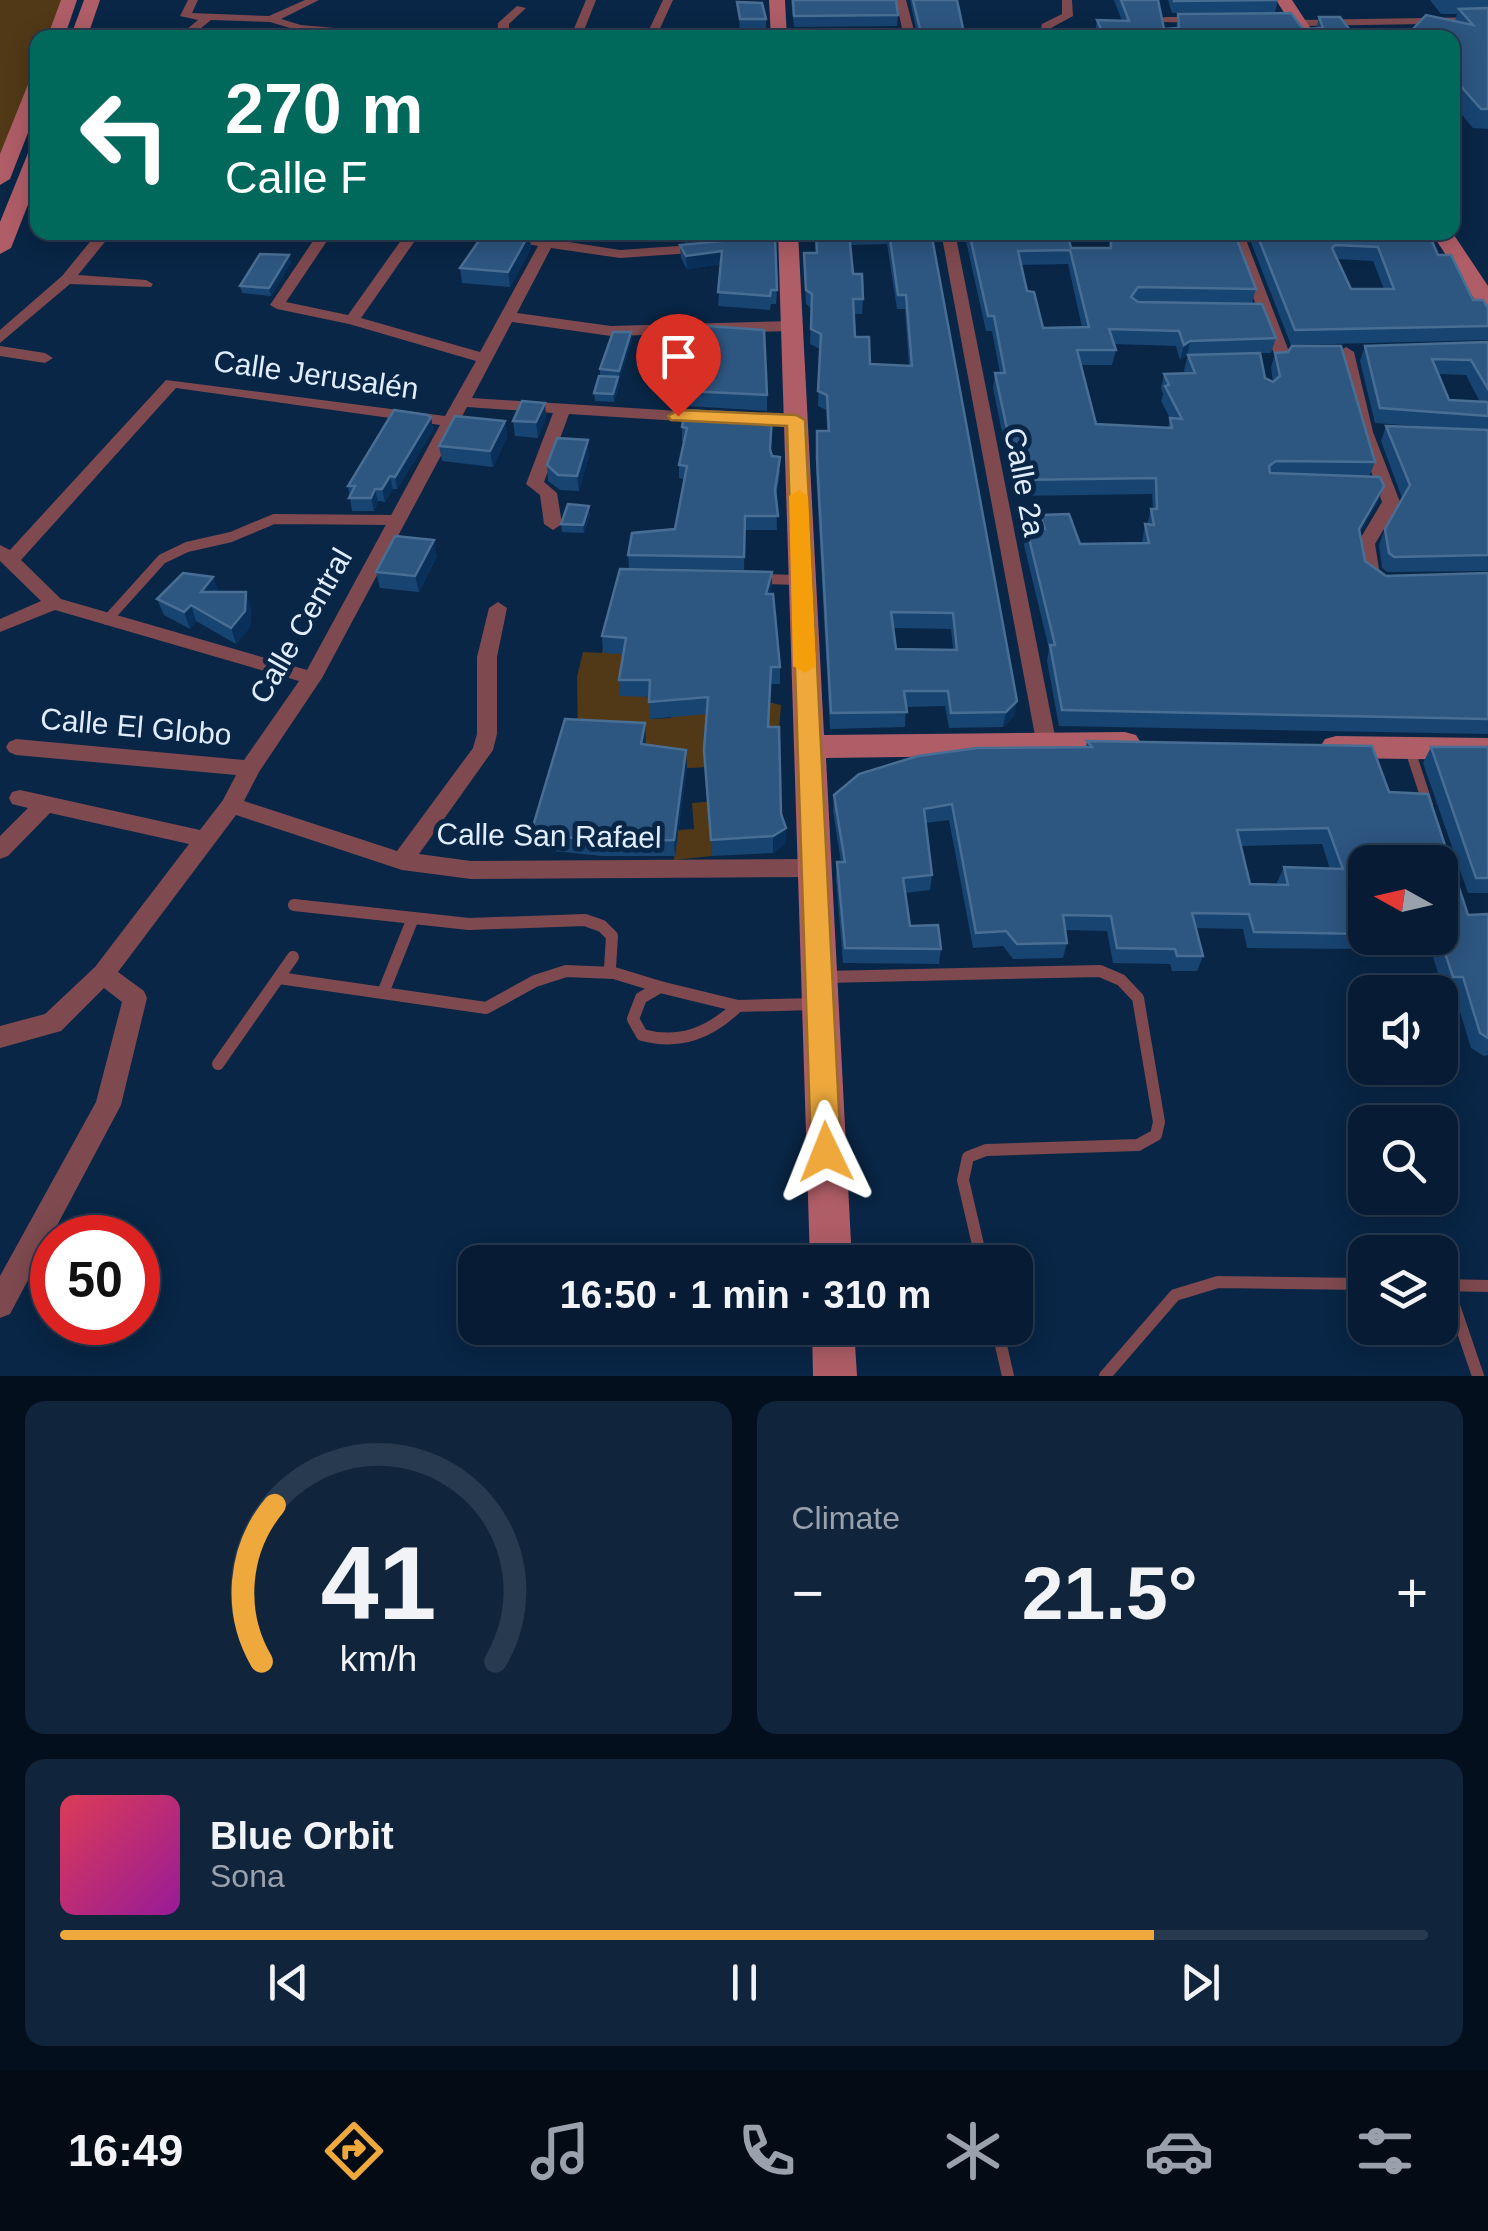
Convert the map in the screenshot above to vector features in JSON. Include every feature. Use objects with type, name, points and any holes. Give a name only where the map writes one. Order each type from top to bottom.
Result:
[{"type":"street","points":[[58,30],[69,0]]},
{"type":"street","points":[[81,30],[92,0]]},
{"type":"street","points":[[194,0],[185,16],[271,19],[300,28],[329,30]]},
{"type":"street","points":[[271,19],[314,0]]},
{"type":"street","points":[[578,30],[591,0]]},
{"type":"street","points":[[654,30],[668,0]]},
{"type":"street","points":[[777,0],[779,30]]},
{"type":"street","points":[[901,0],[908,30]]},
{"type":"street","points":[[1046,30],[1046,26],[1068,16],[1067,0]]},
{"type":"street","points":[[1284,0],[1302,27]]},
{"type":"street","points":[[1161,2],[1167,30]]},
{"type":"street","points":[[504,30],[504,23],[521,8]]},
{"type":"street","points":[[191,30],[207,18]]},
{"type":"street","points":[[1165,20],[1222,20]]},
{"type":"street","points":[[1278,20],[1302,27]]},
{"type":"street","points":[[0,179],[30,102]]},
{"type":"street","points":[[0,248],[30,173]]},
{"type":"street","points":[[0,338],[67,279],[99,240]]},
{"type":"street","points":[[321,240],[277,304],[352,320],[486,359]]},
{"type":"street","points":[[352,320],[408,240]]},
{"type":"street","name":"Calle Central","points":[[0,1037],[52,1022],[103,974],[231,805],[250,768],[312,678],[394,520],[464,402],[505,316],[549,240]]},
{"type":"street","points":[[555,240],[565,248],[635,255],[729,246]]},
{"type":"street","points":[[781,240],[792,326],[829,1245]]},
{"type":"street","name":"Calle 2a","points":[[950,240],[1046,741]]},
{"type":"street","points":[[1239,240],[1281,357],[1354,351],[1374,432],[1375,485],[1391,502],[1366,544],[1374,577],[1382,582],[1412,581]]},
{"type":"street","points":[[1446,240],[1488,303]]},
{"type":"street","points":[[67,279],[146,284]]},
{"type":"street","points":[[505,316],[622,331],[792,326]]},
{"type":"street","points":[[0,351],[45,358]]},
{"type":"street","name":"Calle Jerusalén","points":[[5,556],[172,384],[452,422]]},
{"type":"street","points":[[464,402],[796,420]]},
{"type":"street","points":[[553,524],[548,493],[535,484],[563,409]]},
{"type":"street","points":[[5,556],[54,603],[312,678]]},
{"type":"street","points":[[0,626],[54,603]]},
{"type":"street","points":[[402,861],[482,750],[487,734],[487,657],[498,608]]},
{"type":"street","points":[[808,748],[1046,741],[1156,744]]},
{"type":"street","name":"Calle El Globo","points":[[16,747],[250,768]]},
{"type":"street","points":[[1312,747],[1488,749]]},
{"type":"street","points":[[20,798],[204,839]]},
{"type":"street","points":[[0,850],[46,803]]},
{"type":"street","name":"Calle San Rafael","points":[[231,805],[402,861],[470,870],[814,868]]},
{"type":"street","points":[[0,1304],[108,1105],[136,998],[103,974]]},
{"type":"street","points":[[834,1345],[835,1376]]},
{"type":"lane","points":[[1302,27],[1488,20]]},
{"type":"lane","points":[[107,620],[162,559],[187,546],[231,537],[274,519],[394,520]]},
{"type":"lane","points":[[746,579],[801,580]]},
{"type":"lane","points":[[1410,749],[1432,818]]},
{"type":"lane","points":[[294,905],[498,925],[585,920],[602,926],[612,936],[610,968]]},
{"type":"lane","points":[[383,993],[413,918]]},
{"type":"lane","points":[[218,1064],[293,957]]},
{"type":"lane","points":[[278,978],[486,1008],[497,1006],[541,978],[610,968],[660,987],[738,1006],[819,991],[1100,971],[1122,980],[1138,998],[1159,1122],[1156,1135],[1138,1145],[986,1150],[968,1157],[963,1180],[978,1245]]},
{"type":"lane","points":[[660,987],[641,998],[633,1020],[642,1035],[662,1042],[706,1031],[738,1006]]},
{"type":"lane","points":[[1105,1376],[1176,1294],[1218,1282],[1348,1284]]},
{"type":"lane","points":[[1458,1285],[1488,1286]]},
{"type":"lane","points":[[1458,1324],[1478,1376]]},
{"type":"lane","points":[[1001,1345],[1008,1376]]},
{"type":"shaded area","points":[[0,0],[63,0],[51,30],[30,30],[30,83],[0,162]]},
{"type":"shaded area","points":[[634,629],[651,697],[651,719],[671,718],[673,681],[781,705],[778,743],[727,762],[693,768],[642,760],[578,736],[577,677],[583,652],[602,653],[606,637]]},
{"type":"shaded area","points":[[780,796],[784,830],[711,835],[712,856],[674,860],[678,830],[694,829],[692,803]]},
{"type":"building","points":[[793,0],[896,0],[898,15],[794,16]]},
{"type":"building","points":[[913,0],[957,0],[963,30],[866,30],[920,29]]},
{"type":"building","points":[[1121,0],[1158,0],[1164,29],[1179,28],[1178,14],[1291,13],[1303,29],[1323,28],[1319,17],[1340,17],[1350,30],[1101,30],[1097,20],[1129,21]]},
{"type":"building","points":[[737,2],[762,3],[766,19],[740,19]]},
{"type":"building","points":[[1488,8],[1488,109],[1481,109],[1460,85],[1460,30],[1413,29],[1426,15],[1473,25],[1459,9]]},
{"type":"building","points":[[479,240],[526,240],[508,272],[460,268]]},
{"type":"building","points":[[775,240],[777,290],[771,290],[770,296],[718,292],[722,251],[686,256],[680,245]]},
{"type":"building","points":[[816,240],[850,240],[853,274],[862,274],[863,299],[853,299],[855,337],[869,337],[870,364],[912,366],[906,295],[898,295],[890,240],[932,240],[1017,701],[1006,712],[951,713],[948,691],[904,691],[907,712],[831,713],[817,458],[817,431],[829,431],[827,395],[818,391],[821,334],[811,329],[812,294],[806,290],[804,253],[817,253]],"holes":[[[891,612],[953,613],[957,650],[896,649]]]},
{"type":"building","points":[[971,240],[1069,240],[1071,248],[1111,248],[1111,240],[1237,240],[1256,289],[1138,287],[1131,297],[1138,302],[1262,304],[1276,338],[1190,341],[1184,345],[1179,331],[1109,329],[1116,350],[1077,350],[1096,424],[1172,428],[1170,418],[1182,419],[1165,386],[1169,385],[1164,374],[1195,373],[1188,355],[1260,353],[1265,378],[1273,382],[1280,376],[1275,353],[1288,352],[1292,346],[1341,346],[1375,462],[1276,461],[1269,466],[1270,473],[1380,477],[1384,486],[1359,529],[1365,561],[1386,576],[1488,573],[1488,719],[1062,710],[1050,645],[1055,645],[1027,530],[1045,529],[1040,515],[1069,514],[1080,544],[1149,543],[1145,524],[1154,525],[1151,509],[1157,509],[1156,478],[1018,480],[995,373],[1005,373],[994,316],[988,316]],"holes":[[[1070,250],[1089,327],[1043,328],[1034,292],[1027,291],[1018,251]]]},
{"type":"building","points":[[1259,240],[1431,240],[1438,255],[1451,255],[1473,300],[1483,300],[1488,308],[1488,326],[1295,330]],"holes":[[[1378,247],[1394,289],[1351,289],[1332,248]]]},
{"type":"building","points":[[260,254],[289,255],[269,288],[240,286]]},
{"type":"building","points":[[693,325],[764,330],[767,395],[687,391]]},
{"type":"building","points":[[613,332],[631,332],[619,371],[600,369]]},
{"type":"building","points":[[1488,342],[1488,389],[1471,360],[1432,359],[1449,400],[1488,402],[1488,416],[1380,408],[1365,346]]},
{"type":"building","points":[[599,376],[618,377],[613,394],[594,393]]},
{"type":"building","points":[[522,401],[545,403],[536,422],[513,421]]},
{"type":"building","points":[[394,410],[431,417],[395,477],[390,476],[382,489],[375,489],[371,498],[349,498],[355,486],[348,486]]},
{"type":"building","points":[[685,410],[772,415],[770,449],[772,456],[780,457],[775,490],[778,516],[745,516],[744,557],[628,555],[632,533],[675,529],[687,466],[679,465],[687,428],[682,427]]},
{"type":"building","points":[[455,416],[505,421],[490,451],[439,446]]},
{"type":"building","points":[[1386,426],[1488,430],[1488,555],[1394,557],[1389,553],[1385,529],[1410,485]]},
{"type":"building","points":[[557,438],[588,440],[577,476],[558,475],[547,465]]},
{"type":"building","points":[[568,504],[589,506],[583,525],[561,524]]},
{"type":"building","points":[[395,536],[434,540],[415,576],[376,572]]},
{"type":"building","points":[[620,569],[772,572],[766,594],[773,594],[780,667],[771,667],[768,727],[779,727],[781,814],[786,828],[773,836],[711,840],[704,750],[708,697],[649,702],[650,680],[619,680],[626,638],[602,636]]},
{"type":"building","points":[[183,573],[213,577],[201,592],[246,592],[245,611],[231,628],[191,605],[184,612],[157,599]]},
{"type":"building","points":[[565,719],[645,723],[641,744],[686,750],[674,840],[600,841],[531,833]]},
{"type":"building","points":[[1087,741],[1372,746],[1389,792],[1428,794],[1445,845],[1348,845],[1348,934],[1254,932],[1249,914],[1192,913],[1203,956],[1177,956],[1175,949],[1117,948],[1111,916],[1063,915],[1067,943],[1017,944],[1006,931],[976,933],[952,804],[924,809],[932,875],[903,878],[910,926],[938,925],[941,949],[845,948],[837,862],[845,862],[834,795],[859,774],[918,756],[977,748],[1092,747]],"holes":[[[1328,828],[1343,869],[1284,867],[1288,885],[1250,884],[1237,830]]]},
{"type":"building","points":[[1431,747],[1488,747],[1488,878],[1476,878]]},
{"type":"building","points":[[1458,885],[1468,915],[1488,914],[1488,1038],[1480,1033],[1463,977],[1452,975],[1446,955],[1458,955]]},
{"type":"slow traffic","points":[[799,496],[805,666]]},
{"type":"route","points":[[678,416],[796,420],[826,1152]]}]
